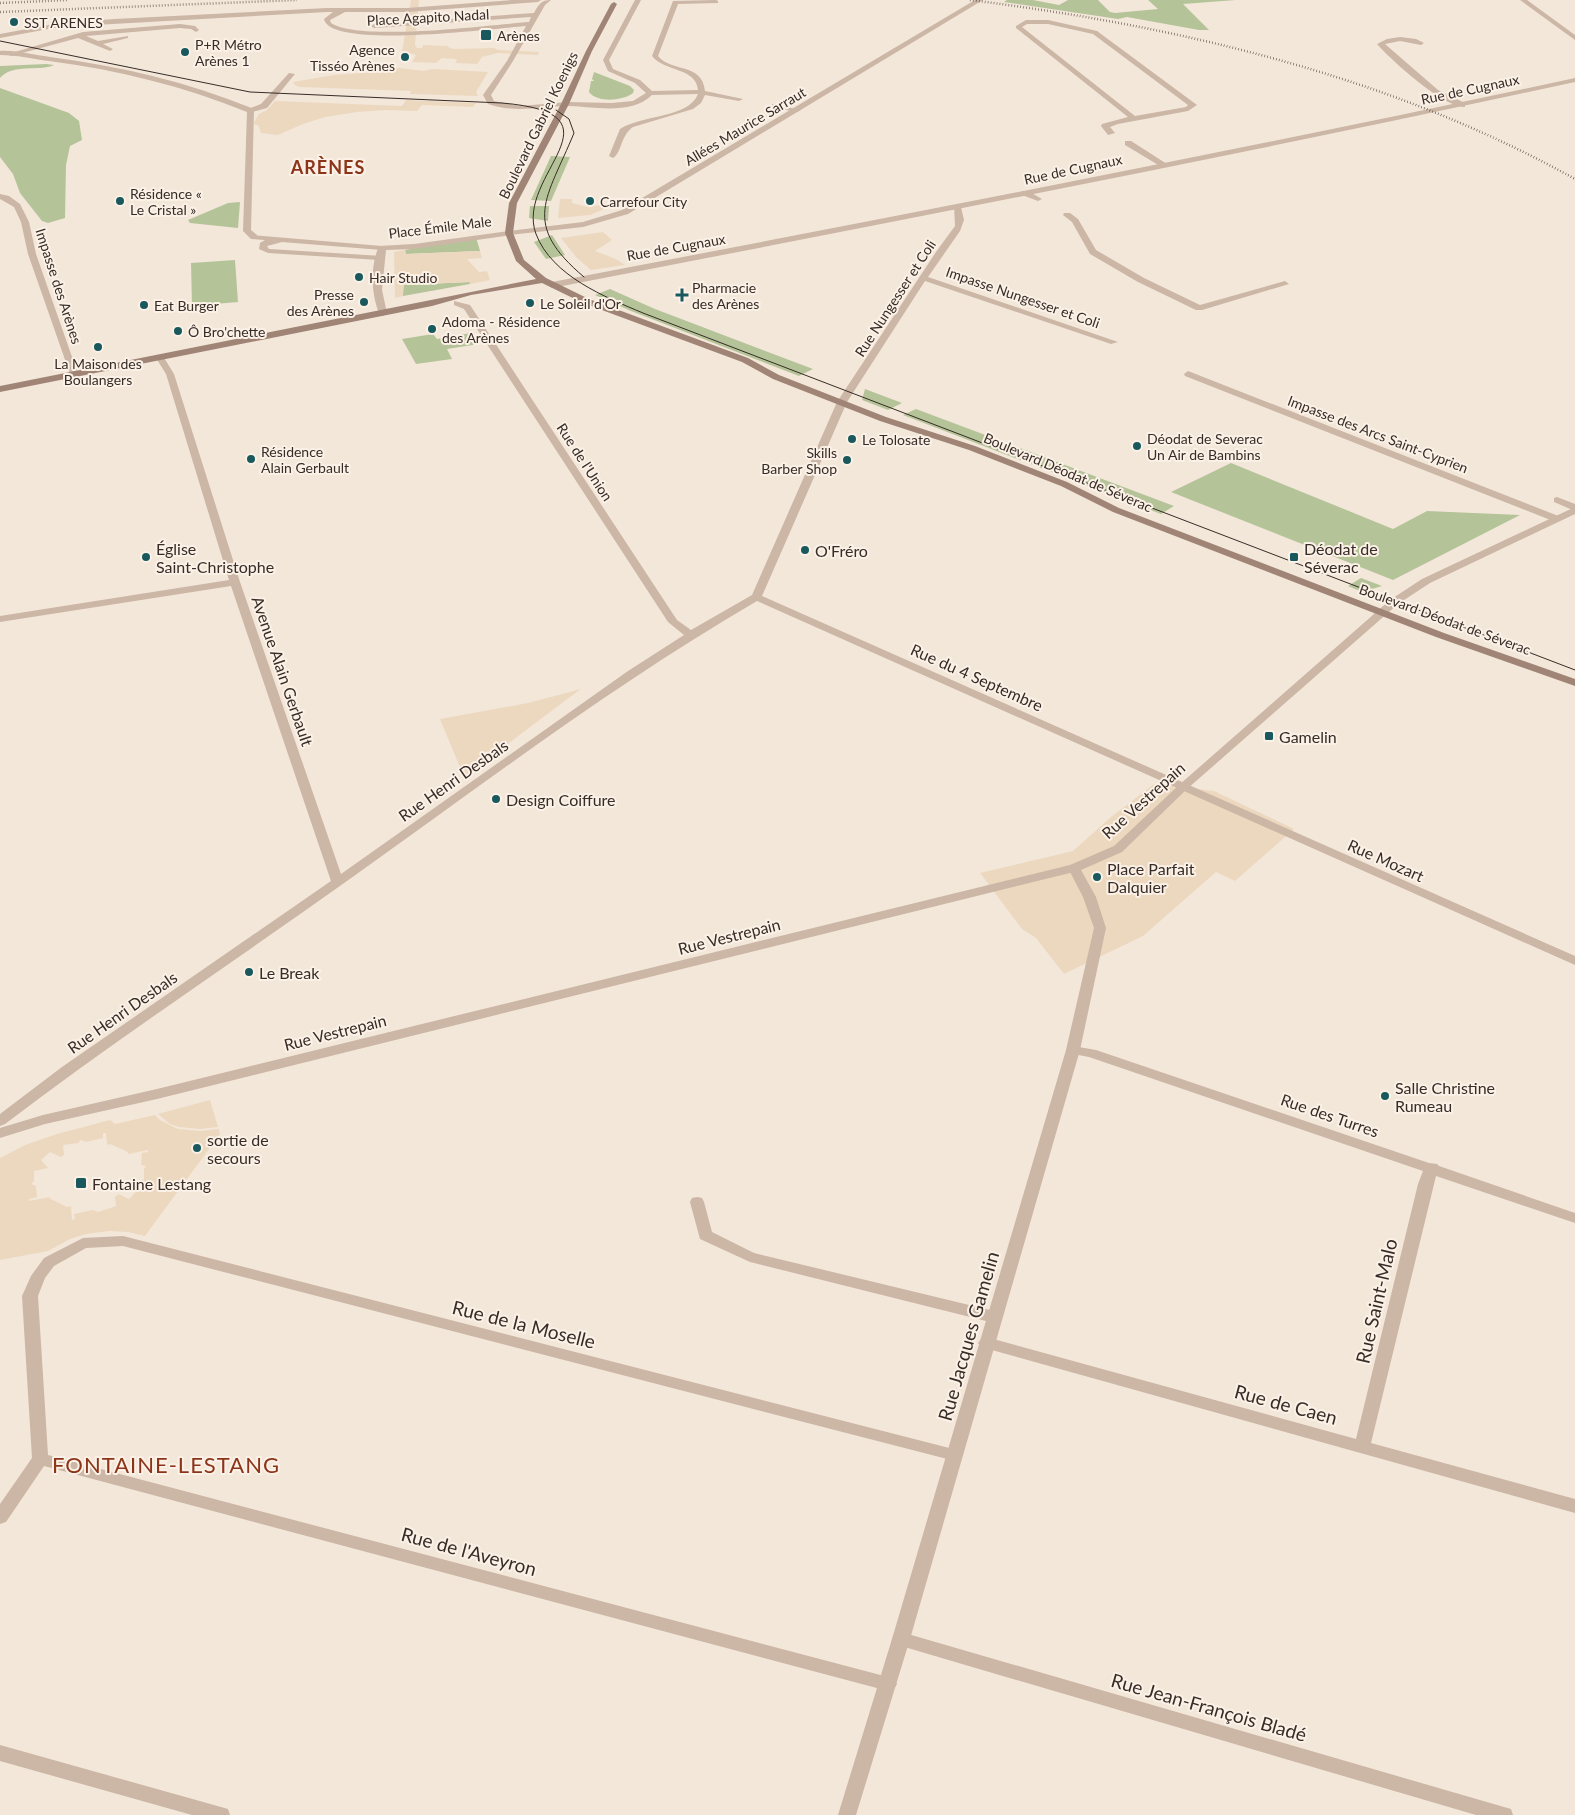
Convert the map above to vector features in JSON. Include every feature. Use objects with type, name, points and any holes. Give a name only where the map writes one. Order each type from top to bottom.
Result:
[{"type":"main road","name":"Boulevard Gabriel Koenigs","points":[[543,280],[520,261],[509,233],[513,203],[565,104],[589,51],[614,4]]},
{"type":"main road","points":[[0,389],[432,304],[470,293],[543,280],[552,285]]},
{"type":"main road","points":[[432,304],[477,300],[552,285]]},
{"type":"main road","name":"Boulevard Déodat de Séverac","points":[[552,285],[576,297],[745,360],[776,377],[884,419],[1064,484],[1116,510],[1382,611],[1440,635],[1575,683]]},
{"type":"street","points":[[638,0],[606,60],[607,66],[617,75],[640,82],[648,88],[650,93]]},
{"type":"street","name":"Allées Maurice Sarraut","points":[[509,233],[583,225],[614,217],[980,0]]},
{"type":"street","points":[[1523,0],[1575,38]]},
{"type":"street","points":[[543,1],[510,61],[486,95],[491,102],[512,108],[536,108],[565,104],[620,105],[638,102],[647,98],[650,93]]},
{"type":"street","points":[[0,36],[77,23],[349,10],[407,10],[543,1]]},
{"type":"street","points":[[360,26],[388,16],[543,1]]},
{"type":"street","points":[[613,156],[623,132],[629,127],[684,110],[699,101],[702,92],[700,84],[694,76],[686,70],[661,63],[656,60],[655,56],[675,2],[716,2]]},
{"type":"street","name":"Place Agapito Nadal","points":[[349,10],[333,14],[327,19],[328,24],[334,28],[357,33],[398,34],[530,24]]},
{"type":"street","points":[[365,10],[388,16]]},
{"type":"street","points":[[334,28],[535,15]]},
{"type":"street","points":[[1111,133],[1105,126],[1134,118],[1188,109],[1193,105],[1095,32],[1048,22],[1026,22],[1018,27],[1134,118]]},
{"type":"street","points":[[3,53],[72,36],[102,31],[163,26],[193,27],[196,30]]},
{"type":"street","points":[[98,45],[101,42],[164,31],[180,26]]},
{"type":"street","points":[[72,36],[85,36],[95,41],[98,45],[110,49]]},
{"type":"street","points":[[1421,43],[1401,39],[1385,41],[1380,44],[1435,92],[1462,105]]},
{"type":"street","points":[[3,53],[76,62],[155,78],[251,111],[264,106],[291,74]]},
{"type":"street","name":"Rue de Cugnaux","points":[[552,285],[575,279],[957,208],[1163,164],[1573,82]]},
{"type":"street","points":[[650,93],[702,92],[739,99]]},
{"type":"street","points":[[774,106],[797,110]]},
{"type":"street","points":[[251,111],[247,231],[254,237],[382,248]]},
{"type":"street","points":[[1128,143],[1163,164]]},
{"type":"street","points":[[1025,193],[1038,199]]},
{"type":"street","name":"Impasse des Arènes","points":[[0,196],[17,206],[25,222],[32,254],[74,374]]},
{"type":"street","name":"Rue Nungesser et Coli","points":[[842,402],[940,252],[958,230],[961,222],[957,208]]},
{"type":"street","points":[[1067,215],[1075,221],[1093,252],[1141,280],[1199,308],[1285,284]]},
{"type":"street","name":"Place Émile Male","points":[[383,313],[378,304],[379,258],[382,248],[411,248],[477,235],[509,233]]},
{"type":"street","points":[[280,240],[268,242],[263,245],[263,249],[278,252],[379,258]]},
{"type":"street","name":"Impasse Nungesser et Coli","points":[[924,278],[1114,342]]},
{"type":"street","name":"Rue de Cugnaux","points":[[543,280],[575,279]]},
{"type":"street","name":"Rue de l'Union","points":[[457,303],[468,306],[673,622],[691,635]]},
{"type":"street","name":"Avenue Alain Gerbault","points":[[160,358],[170,374],[235,582],[338,882]]},
{"type":"street","name":"Impasse des Arcs Saint-Cyprien","points":[[1188,374],[1557,519]]},
{"type":"street","points":[[756,597],[842,402]]},
{"type":"street","points":[[1557,500],[1575,509]]},
{"type":"street","name":"Rue Vestrepain","points":[[0,1133],[43,1120],[157,1094],[1074,868],[1100,858],[1118,849],[1183,787],[1358,635],[1382,611],[1426,582],[1575,509]]},
{"type":"street","points":[[0,619],[235,582]]},
{"type":"street","name":"Rue Henri Desbals","points":[[0,1121],[67,1070],[338,882],[632,673],[691,635],[756,597]]},
{"type":"street","name":"Rue du 4 Septembre","points":[[756,597],[1183,787]]},
{"type":"street","name":"Rue Mozart","points":[[1183,787],[1575,962]]},
{"type":"street","name":"Rue Jacques Gamelin","points":[[848,1815],[1073,1050],[1100,928],[1085,884],[1074,868]]},
{"type":"street","name":"Rue des Turres","points":[[1073,1050],[1091,1053],[1575,1218]]},
{"type":"street","name":"Rue Saint-Malo","points":[[1362,1446],[1424,1184],[1432,1168]]},
{"type":"street","points":[[697,1202],[705,1236],[750,1257],[994,1317]]},
{"type":"street","name":"Rue de la Moselle","points":[[40,1459],[30,1296],[38,1276],[49,1262],[83,1243],[123,1241],[955,1455]]},
{"type":"street","name":"Rue de Caen","points":[[986,1343],[1575,1506]]},
{"type":"street","points":[[0,1517],[40,1459]]},
{"type":"street","name":"Rue de l'Aveyron","points":[[40,1459],[888,1684]]},
{"type":"street","name":"Rue Jean-François Bladé","points":[[901,1639],[1504,1815]]},
{"type":"street","points":[[0,1753],[221,1815]]},
{"type":"green space","points":[[1007,0],[1033,0],[1059,5],[1068,0],[1098,0],[1110,12],[1115,13],[1158,9],[1148,0],[1236,0],[1183,4],[1209,30],[1199,30],[1127,17],[1118,19],[1004,2]]},
{"type":"green space","points":[[54,65],[41,68],[19,69],[5,73],[0,78],[0,66]]},
{"type":"green space","points":[[594,72],[630,86],[634,90],[633,93],[623,98],[610,100],[593,96],[589,92],[591,81],[594,81],[592,79]]},
{"type":"green space","points":[[0,88],[69,113],[79,121],[82,140],[70,146],[66,165],[65,218],[48,223],[42,221],[20,193],[13,174],[0,157]]},
{"type":"green space","points":[[551,156],[570,157],[551,201],[531,200]]},
{"type":"green space","points":[[240,202],[238,228],[190,223],[188,220],[228,203]]},
{"type":"green space","points":[[530,206],[549,206],[548,221],[529,218]]},
{"type":"green space","points":[[552,235],[565,255],[546,259],[534,242]]},
{"type":"green space","points":[[476,237],[480,251],[406,254],[405,250]]},
{"type":"green space","points":[[235,260],[238,302],[192,306],[191,263]]},
{"type":"green space","points":[[470,282],[470,284],[403,296],[403,285]]},
{"type":"green space","points":[[610,289],[655,309],[813,369],[799,376],[631,311],[595,295]]},
{"type":"green space","points":[[471,333],[479,344],[447,349],[452,359],[416,364],[402,339],[433,334],[437,339]]},
{"type":"green space","points":[[865,389],[902,403],[888,410],[862,400]]},
{"type":"green space","points":[[916,409],[1174,506],[1161,514],[903,415]]},
{"type":"green space","points":[[1231,463],[1393,529],[1427,511],[1520,515],[1393,580],[1171,492]]},
{"type":"green space","points":[[1361,578],[1382,586],[1362,592],[1348,586]]},
{"type":"shaded area","points":[[411,0],[419,0],[415,45],[417,48],[422,48],[423,45],[448,46],[453,49],[494,48],[498,50],[539,52],[538,55],[498,53],[482,57],[477,64],[455,63],[457,60],[455,59],[442,58],[436,63],[412,62],[416,55],[402,51]]},
{"type":"shaded area","points":[[391,67],[424,71],[432,69],[488,72],[476,92],[478,96],[410,94],[411,91],[300,87],[293,82],[334,75],[388,71]]},
{"type":"shaded area","points":[[406,100],[476,103],[473,107],[422,105],[417,111],[385,110],[325,117],[278,135],[261,133],[258,125],[253,124],[259,114],[267,110],[275,101],[402,106]]},
{"type":"shaded area","points":[[560,199],[572,199],[572,203],[591,207],[605,203],[609,207],[590,215],[558,218]]},
{"type":"shaded area","points":[[603,232],[612,240],[595,251],[616,259],[625,265],[591,270],[577,258],[561,238]]},
{"type":"shaded area","points":[[405,250],[406,254],[480,251],[482,258],[467,259],[479,272],[487,271],[490,280],[470,284],[469,282],[404,285],[403,296],[395,298],[394,252]]},
{"type":"shaded area","points":[[581,689],[464,777],[440,719],[528,703]]},
{"type":"shaded area","name":"Place Parfait Dalquier","points":[[1154,784],[1214,791],[1294,829],[1235,881],[1216,872],[1143,936],[1064,974],[1036,938],[1022,929],[980,873],[1073,851],[1111,817]]},
{"type":"shaded area","points":[[210,1100],[218,1127],[200,1129],[179,1127],[170,1124],[158,1114]]},
{"type":"shaded area","points":[[155,1115],[160,1120],[178,1129],[200,1131],[219,1129],[220,1134],[145,1236],[128,1232],[109,1231],[86,1234],[70,1239],[48,1251],[0,1260],[0,1158],[25,1145],[57,1134],[110,1120],[115,1124]],"holes":[[[103,1133],[106,1133],[107,1145],[110,1144],[128,1152],[128,1154],[148,1150],[148,1152],[142,1153],[141,1165],[146,1166],[144,1169],[144,1180],[127,1185],[138,1190],[129,1199],[118,1194],[115,1197],[116,1206],[98,1212],[93,1210],[74,1214],[75,1219],[72,1220],[71,1206],[67,1207],[50,1197],[29,1201],[29,1199],[37,1197],[36,1186],[31,1184],[34,1181],[34,1171],[48,1168],[41,1160],[50,1152],[61,1157],[64,1155],[63,1145],[78,1143],[81,1140],[86,1142],[103,1138]]]},
{"type":"tram line","points":[[0,41],[250,92],[502,103],[540,109],[559,120],[564,134],[559,150],[540,190],[534,212],[536,234],[554,262],[581,283],[597,292],[643,313],[1575,670]]},
{"type":"tram line","points":[[556,110],[569,119],[574,133],[548,193],[545,210],[546,225],[552,241],[564,258],[584,277]]},
{"type":"railway","points":[[0,3],[68,0]]},
{"type":"railway","points":[[0,12],[297,0]]},
{"type":"railway","points":[[970,0],[1127,24],[1282,61],[1357,84],[1432,111],[1504,143],[1575,179]]},
{"type":"place","name":"SST ARENES","points":[[14,22]]},
{"type":"place","name":"Arènes","points":[[486,35]]},
{"type":"place","name":"P+R Métro Arènes 1","points":[[185,52]]},
{"type":"place","name":"Agence Tisséo Arènes","points":[[405,57]]},
{"type":"place","name":"Résidence « Le Cristal »","points":[[120,201]]},
{"type":"place","name":"Carrefour City","points":[[590,201]]},
{"type":"place","name":"Hair Studio","points":[[359,277]]},
{"type":"place","name":"Pharmacie des Arènes","points":[[682,295]]},
{"type":"place","name":"Presse des Arènes","points":[[364,302]]},
{"type":"place","name":"Le Soleil d'Or","points":[[530,303]]},
{"type":"place","name":"Eat Burger","points":[[144,305]]},
{"type":"place","name":"Adoma - Résidence des Arènes","points":[[432,329]]},
{"type":"place","name":"Ô Bro'chette","points":[[178,331]]},
{"type":"place","name":"La Maison des Boulangers","points":[[98,347]]},
{"type":"place","name":"Le Tolosate","points":[[852,439]]},
{"type":"place","name":"Déodat de Severac Un Air de Bambins","points":[[1137,446]]},
{"type":"place","name":"Résidence Alain Gerbault","points":[[251,459]]},
{"type":"place","name":"Skills Barber Shop","points":[[847,460]]},
{"type":"place","name":"O'Fréro","points":[[805,550]]},
{"type":"place","name":"Église Saint-Christophe","points":[[146,557]]},
{"type":"place","name":"Déodat de Séverac","points":[[1294,557]]},
{"type":"place","name":"Gamelin","points":[[1269,736]]},
{"type":"place","name":"Design Coiffure","points":[[496,799]]},
{"type":"place","name":"Place Parfait Dalquier","points":[[1097,877]]},
{"type":"place","name":"Le Break","points":[[249,972]]},
{"type":"place","name":"Salle Christine Rumeau","points":[[1385,1096]]},
{"type":"place","name":"sortie de secours","points":[[197,1148]]},
{"type":"place","name":"Fontaine Lestang","points":[[81,1183]]},
{"type":"district","name":"ARÈNES","points":[[328,167]]},
{"type":"district","name":"FONTAINE-LESTANG","points":[[166,1464]]}]
